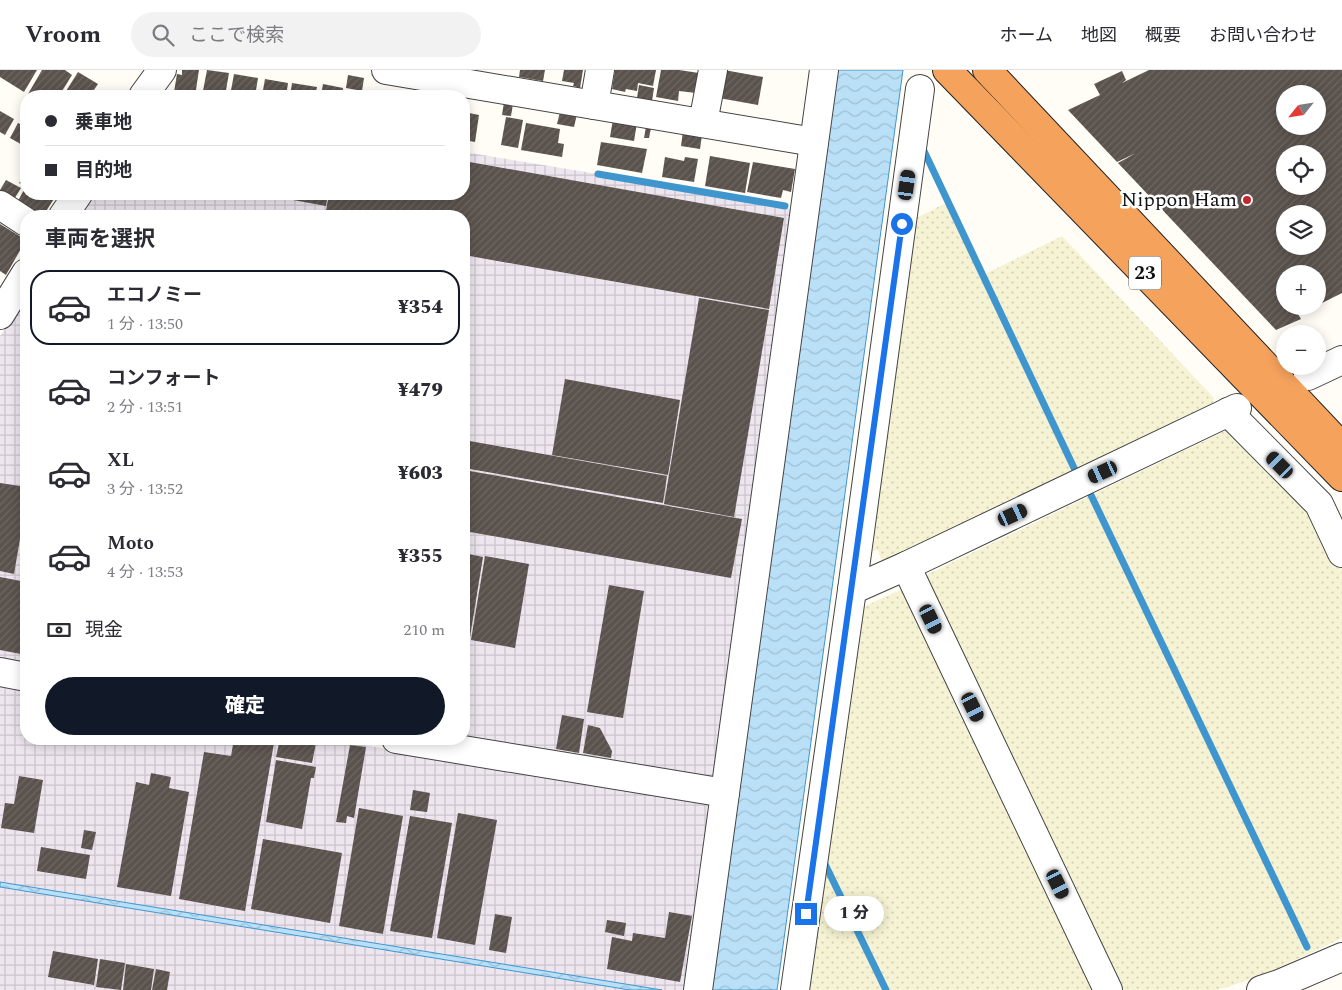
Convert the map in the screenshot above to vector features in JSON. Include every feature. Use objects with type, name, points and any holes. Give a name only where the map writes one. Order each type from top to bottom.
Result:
[{"type":"highway","name":"23","points":[[948,70],[1342,477]]},
{"type":"highway","name":"23","points":[[987,70],[1342,447]]},
{"type":"street","points":[[147,90],[162,70]]},
{"type":"street","points":[[386,70],[814,142]]},
{"type":"street","points":[[594,105],[600,70]]},
{"type":"street","points":[[703,123],[713,70]]},
{"type":"street","points":[[698,990],[824,70]]},
{"type":"street","points":[[795,990],[920,89]]},
{"type":"street","points":[[0,205],[20,218]]},
{"type":"street","points":[[0,315],[20,283]]},
{"type":"street","points":[[1308,376],[1342,360]]},
{"type":"street","points":[[852,590],[1232,410],[1319,504],[1342,553]]},
{"type":"street","points":[[906,566],[1108,990]]},
{"type":"street","points":[[0,672],[20,676]]},
{"type":"street","points":[[433,745],[725,793]]},
{"type":"street","points":[[1261,990],[1342,957]]},
{"type":"shaded area","points":[[470,153],[798,210],[719,784],[470,740],[470,210],[84,210],[91,200],[470,200]]},
{"type":"shaded area","points":[[948,202],[983,275],[1062,236],[1214,398],[1211,411],[883,566],[878,550],[864,553],[910,221]]},
{"type":"shaded area","points":[[20,306],[20,667],[0,664],[0,336]]},
{"type":"shaded area","points":[[1231,428],[1318,520],[1342,570],[1342,938],[1270,972],[1228,987],[1215,990],[1120,990],[922,577]]},
{"type":"shaded area","points":[[907,587],[1100,990],[799,990],[854,611]]},
{"type":"shaded area","points":[[0,686],[20,689],[20,745],[362,745],[712,801],[686,990],[662,990],[0,882]]},
{"type":"shaded area","points":[[0,887],[630,990],[0,990]]},
{"type":"water","points":[[834,70],[903,70],[777,990],[710,990]]},
{"type":"water","points":[[0,882],[662,990],[630,990],[0,887]]},
{"type":"building","points":[[0,70],[37,70],[25,90],[21,90],[0,77]]},
{"type":"building","points":[[42,70],[65,70],[72,75],[63,90],[30,90]]},
{"type":"building","points":[[182,70],[199,70],[196,90],[174,90],[177,74],[182,75]]},
{"type":"building","points":[[207,70],[229,73],[226,90],[203,90]]},
{"type":"building","points":[[520,70],[545,70],[543,81],[519,77]]},
{"type":"building","points":[[564,70],[583,70],[580,88],[573,86],[574,83],[562,81]]},
{"type":"building","points":[[615,70],[656,70],[653,86],[638,83],[637,91],[626,89],[625,92],[612,89]]},
{"type":"building","points":[[661,70],[699,73],[696,93],[679,91],[678,101],[656,97]]},
{"type":"building","points":[[724,70],[763,77],[758,105],[719,98]]},
{"type":"building","name":"Nippon Ham","points":[[1149,70],[1342,70],[1342,293],[1326,301],[1326,265],[1276,265],[1276,315],[1299,315],[1301,319],[1287,325],[1276,325],[1276,330],[1118,163],[1136,153],[1117,162],[1068,110],[1100,95],[1094,84],[1122,71],[1126,80],[1122,83]]},
{"type":"building","points":[[78,72],[98,84],[94,90],[67,90]]},
{"type":"building","points":[[234,74],[258,78],[256,90],[231,90]]},
{"type":"building","points":[[348,75],[364,78],[362,90],[346,88]]},
{"type":"building","points":[[265,79],[288,83],[287,90],[263,90]]},
{"type":"building","points":[[292,83],[317,87],[316,90],[291,90]]},
{"type":"building","points":[[323,84],[343,88],[343,90],[322,90]]},
{"type":"building","points":[[639,85],[654,88],[652,101],[637,98]]},
{"type":"building","points":[[504,102],[513,104],[511,116],[502,115]]},
{"type":"building","points":[[0,111],[14,119],[5,135],[0,132]]},
{"type":"building","points":[[560,112],[577,114],[574,127],[557,124]]},
{"type":"building","points":[[470,113],[479,115],[475,142],[470,141]]},
{"type":"building","points":[[506,117],[523,120],[518,148],[501,145]]},
{"type":"building","points":[[613,119],[637,123],[634,141],[610,137]]},
{"type":"building","points":[[18,123],[20,124],[20,144],[10,138]]},
{"type":"building","points":[[526,123],[560,129],[558,143],[564,144],[562,157],[521,150]]},
{"type":"building","points":[[646,127],[651,128],[649,138],[644,138]]},
{"type":"building","points":[[683,131],[702,135],[700,149],[681,146]]},
{"type":"building","points":[[601,142],[647,149],[642,173],[597,165]]},
{"type":"building","points":[[710,156],[750,163],[745,193],[705,186]]},
{"type":"building","points":[[665,157],[684,161],[685,157],[698,159],[694,182],[662,177]]},
{"type":"building","points":[[470,162],[784,218],[769,309],[470,256],[470,210],[326,210],[328,200],[470,200]]},
{"type":"building","points":[[753,162],[795,169],[791,192],[783,190],[781,198],[747,192]]},
{"type":"building","points":[[6,180],[20,187],[13,201],[0,193]]},
{"type":"building","points":[[20,197],[20,200],[53,200],[47,210],[33,210],[18,201]]},
{"type":"building","points":[[293,200],[327,200],[326,206]]},
{"type":"building","points":[[0,224],[20,236],[20,250],[6,275],[0,271]]},
{"type":"building","points":[[699,298],[769,310],[734,517],[664,504]]},
{"type":"building","points":[[565,379],[680,400],[668,475],[552,455]]},
{"type":"building","points":[[470,441],[667,476],[663,503],[470,469]]},
{"type":"building","points":[[470,471],[742,519],[731,578],[470,532]]},
{"type":"building","points":[[0,483],[20,486],[20,539],[14,574],[0,571]]},
{"type":"building","points":[[470,554],[483,557],[470,637]]},
{"type":"building","points":[[485,556],[529,564],[515,648],[471,640]]},
{"type":"building","points":[[0,577],[20,581],[20,654],[0,650]]},
{"type":"building","points":[[609,585],[644,591],[623,718],[587,712]]},
{"type":"building","points":[[562,715],[584,719],[579,753],[556,749]]},
{"type":"building","points":[[588,725],[600,728],[612,751],[611,758],[583,753]]},
{"type":"building","points":[[233,745],[274,745],[245,911],[179,899],[204,752],[231,756]]},
{"type":"building","points":[[279,745],[316,745],[312,763],[276,757]]},
{"type":"building","points":[[350,745],[366,747],[354,818],[347,816],[346,823],[336,822]]},
{"type":"building","points":[[276,760],[316,767],[314,778],[311,778],[302,829],[266,822]]},
{"type":"building","points":[[151,773],[171,777],[169,788],[189,792],[171,896],[117,887],[136,782],[149,785]]},
{"type":"building","points":[[19,776],[43,780],[34,833],[1,828],[5,803],[14,804]]},
{"type":"building","points":[[413,790],[430,793],[427,812],[410,810]]},
{"type":"building","points":[[359,808],[403,816],[383,934],[339,926]]},
{"type":"building","points":[[458,813],[497,820],[475,945],[437,938]]},
{"type":"building","points":[[410,816],[452,823],[432,938],[390,931]]},
{"type":"building","points":[[84,830],[96,832],[92,850],[81,848]]},
{"type":"building","points":[[263,839],[342,853],[330,923],[251,909]]},
{"type":"building","points":[[41,847],[90,855],[86,879],[37,871]]},
{"type":"building","points":[[669,912],[692,916],[680,982],[607,969],[612,937],[632,941],[633,933],[665,938]]},
{"type":"building","points":[[495,914],[512,917],[506,953],[489,950]]},
{"type":"building","points":[[607,920],[626,923],[624,936],[605,932]]},
{"type":"building","points":[[53,951],[98,959],[94,985],[48,977]]},
{"type":"building","points":[[100,959],[125,963],[121,990],[96,987]]},
{"type":"building","points":[[126,964],[154,969],[151,990],[123,990]]},
{"type":"building","points":[[156,969],[170,972],[167,990],[152,990]]},
{"type":"waterway","points":[[924,151],[1075,470]]},
{"type":"waterway","points":[[598,174],[785,206]]},
{"type":"waterway","points":[[1089,491],[1307,947]]},
{"type":"waterway","points":[[823,860],[886,990]]},
{"type":"place","name":"Nippon Ham","points":[[1247,200]]},
{"type":"route","points":[[806,914],[902,224]]}]
